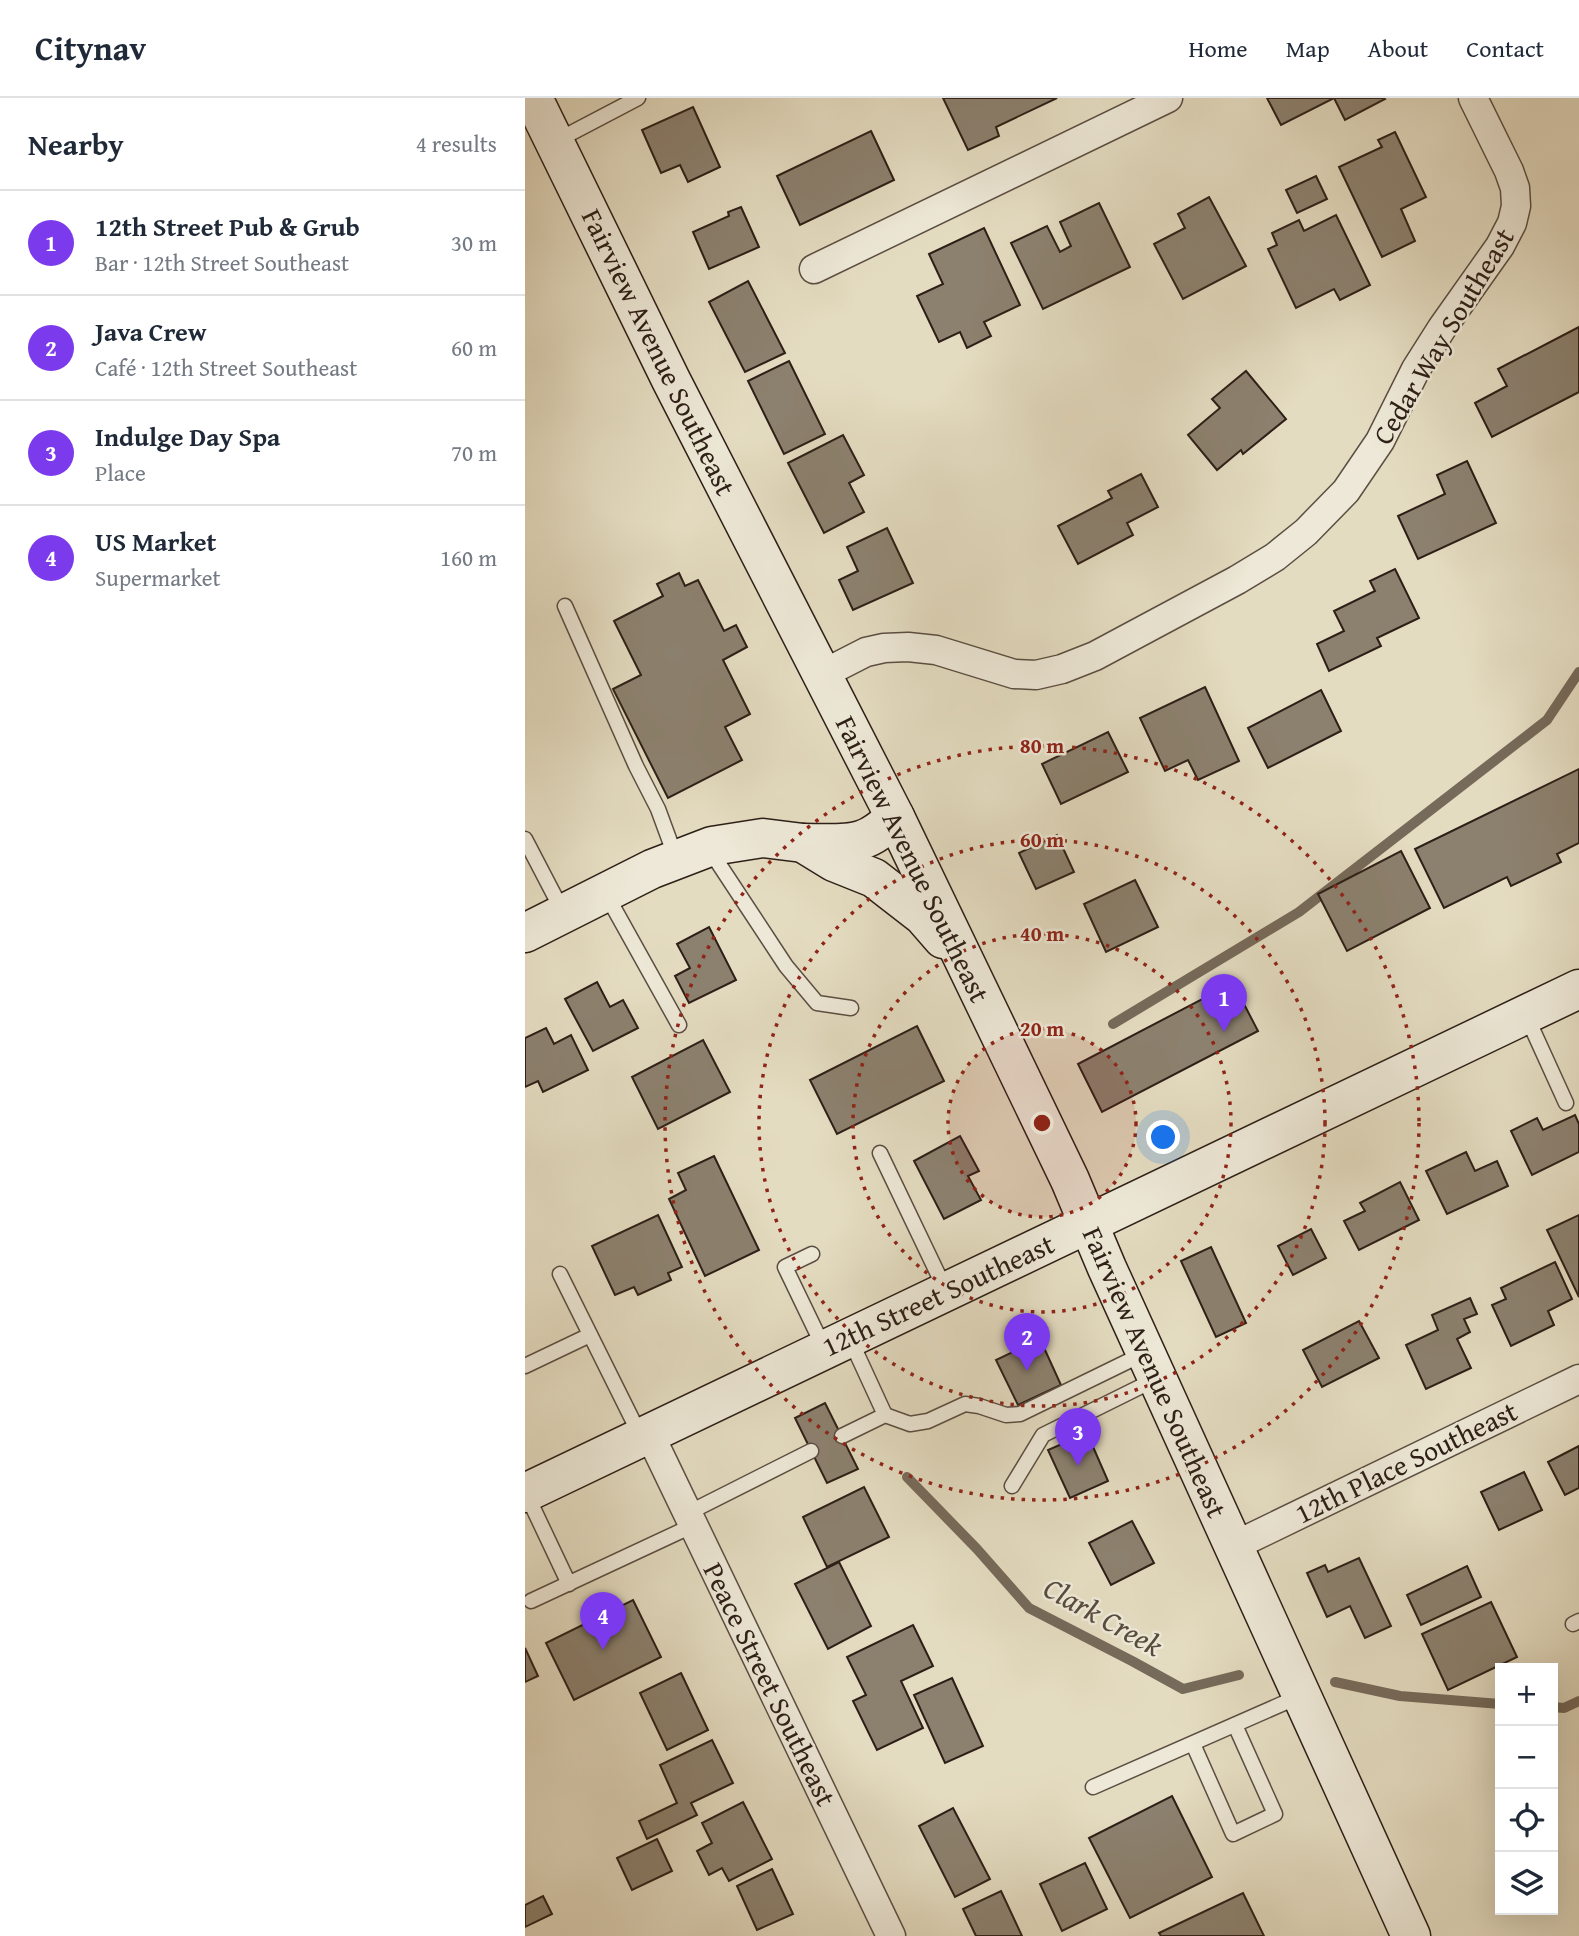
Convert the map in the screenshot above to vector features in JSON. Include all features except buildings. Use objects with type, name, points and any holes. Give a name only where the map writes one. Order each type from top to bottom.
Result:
[{"type":"main road","name":"Fairview Avenue Southeast","points":[[533,98],[670,380],[895,817],[1070,1180],[1411,1936]]},
{"type":"main road","points":[[525,933],[652,869],[693,854],[763,838],[803,843],[861,840],[877,833],[895,817]]},
{"type":"main road","points":[[803,843],[834,862],[874,878],[923,916],[967,967]]},
{"type":"main road","name":"12th Street Southeast","points":[[525,1492],[1579,989]]},
{"type":"street","points":[[814,269],[1168,98]]},
{"type":"street","name":"Cedar Way Southeast","points":[[821,675],[866,653],[908,646],[936,650],[1014,674],[1036,675],[1062,669],[1095,656],[1237,580],[1275,557],[1306,532],[1346,491],[1380,441],[1416,369],[1500,246],[1512,223],[1515,188],[1473,98]]},
{"type":"street","name":"12th Place Southeast","points":[[1234,1546],[1579,1379]]},
{"type":"street","name":"Peace Street Southeast","points":[[645,1435],[691,1519],[891,1936]]},
{"type":"lane","points":[[555,141],[638,98]]},
{"type":"lane","points":[[565,606],[658,809],[817,1003],[851,1008]]},
{"type":"lane","points":[[525,839],[563,913]]},
{"type":"lane","points":[[605,892],[679,1025]]},
{"type":"lane","points":[[1526,1014],[1566,1103]]},
{"type":"lane","points":[[880,1153],[946,1292]]},
{"type":"lane","points":[[812,1254],[785,1267],[885,1415],[910,1424],[928,1421],[965,1404],[1006,1415],[1020,1413],[1152,1366]]},
{"type":"lane","points":[[560,1274],[645,1435]]},
{"type":"lane","points":[[525,1366],[590,1335]]},
{"type":"lane","points":[[1012,1486],[1043,1435],[1152,1366]]},
{"type":"lane","points":[[842,1436],[885,1415]]},
{"type":"lane","points":[[531,1601],[569,1584],[691,1519],[811,1451]]},
{"type":"lane","points":[[525,1492],[569,1584]]},
{"type":"lane","points":[[1093,1787],[1301,1696]]},
{"type":"lane","points":[[1193,1744],[1233,1834],[1275,1814],[1235,1725]]},
{"type":"waterway","points":[[1113,1024],[1299,912],[1547,720],[1579,672]]},
{"type":"waterway","name":"Clark Creek","points":[[907,1477],[977,1549],[1029,1608],[1183,1689],[1239,1675]]},
{"type":"waterway","name":"Clark Creek","points":[[1335,1682],[1400,1696],[1495,1704]]},
{"type":"waterway","name":"Clark Creek","points":[[1558,1707],[1564,1708],[1579,1701]]},
{"type":"place","name":"12th Street Pub & Grub","points":[[1224,1032]]},
{"type":"place","name":"Java Crew","points":[[1027,1371]]},
{"type":"place","name":"Indulge Day Spa","points":[[1078,1466]]},
{"type":"place","name":"US Market","points":[[603,1650]]}]
